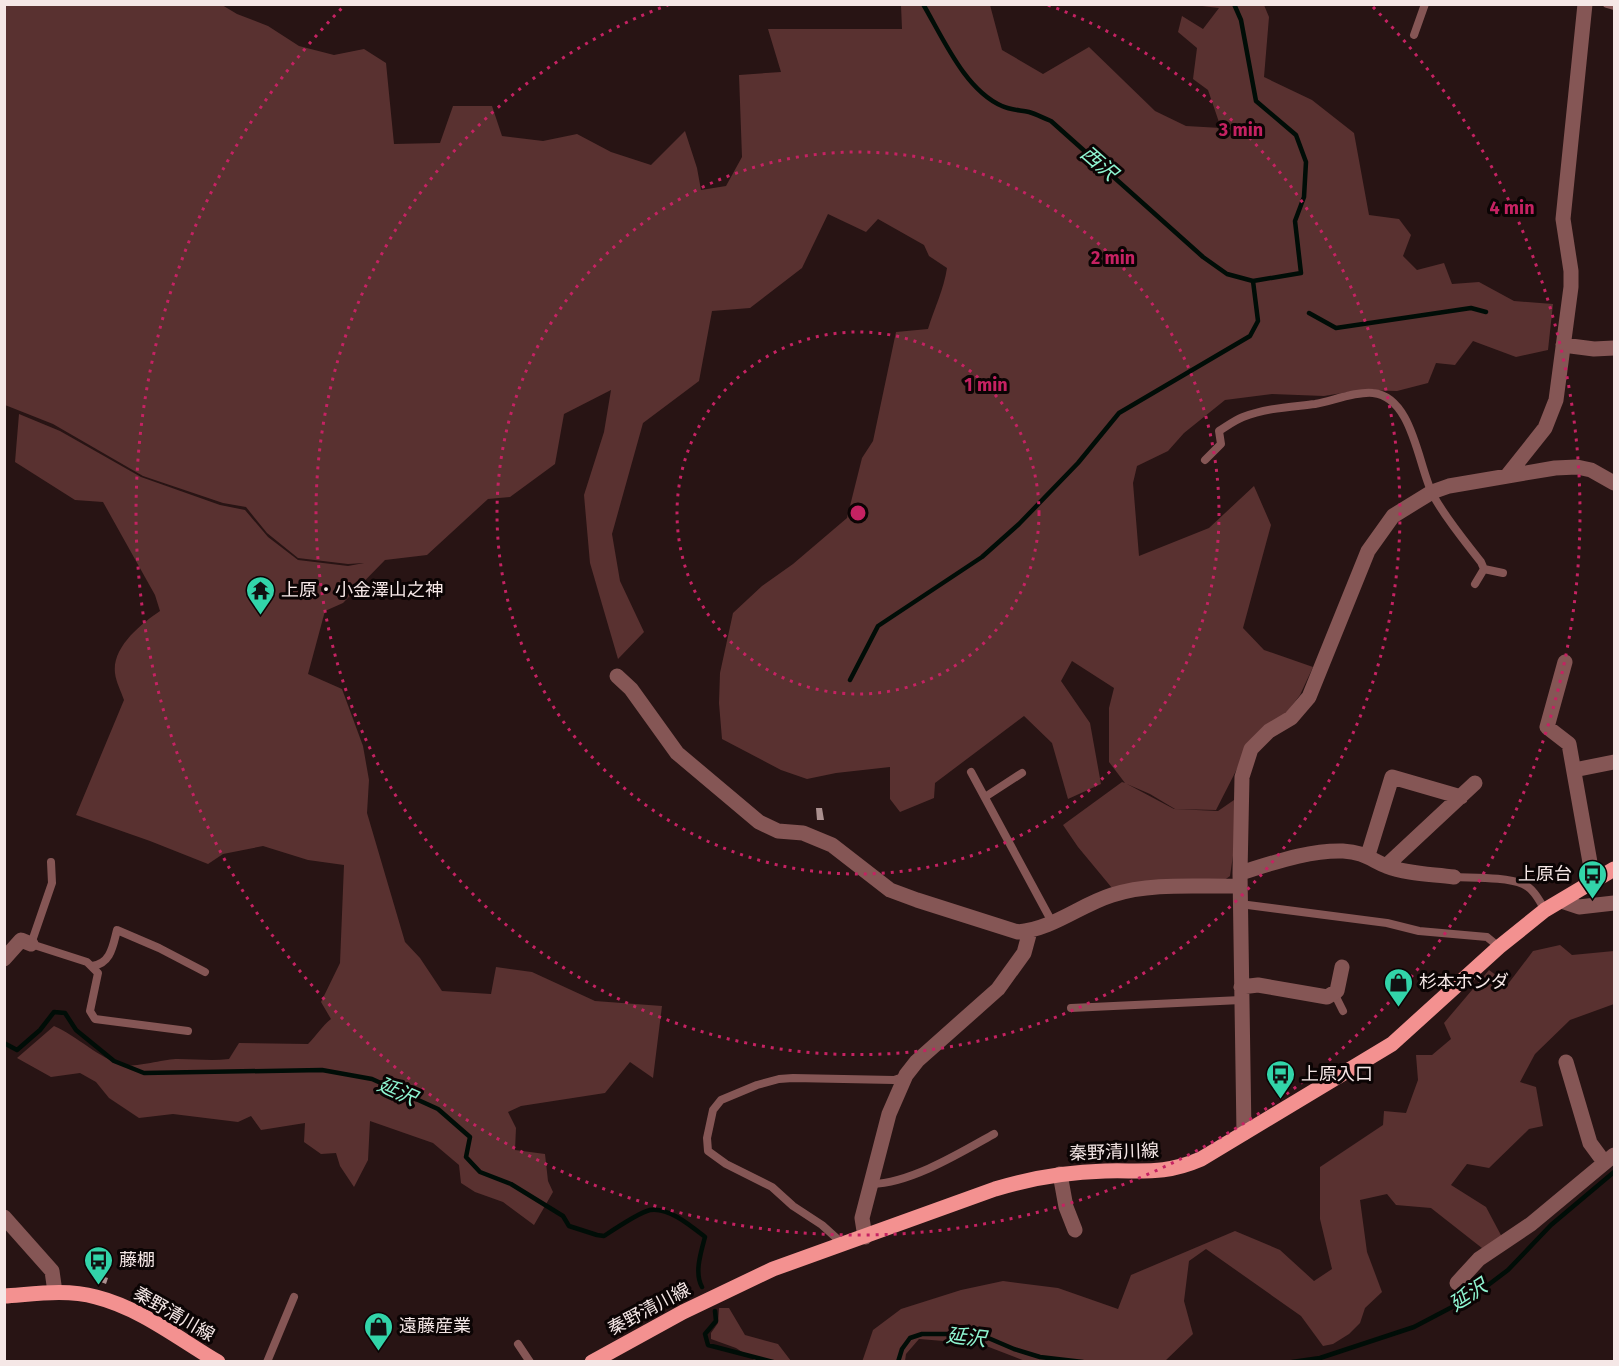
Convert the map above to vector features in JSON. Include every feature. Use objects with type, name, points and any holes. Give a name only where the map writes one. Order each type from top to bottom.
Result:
[{"type":"main road","name":"秦野清川線","points":[[592,1362],[683,1312],[773,1269],[1016,1182],[1060,1174],[1175,1169],[1201,1159],[1392,1044],[1499,947],[1545,910],[1614,869]]},
{"type":"main road","name":"秦野清川線","points":[[4,1296],[55,1292],[94,1296],[124,1306],[218,1362]]},
{"type":"street","points":[[1507,476],[1545,428],[1556,400],[1571,287],[1572,271],[1563,219],[1585,4]]},
{"type":"street","points":[[1563,345],[1594,349],[1614,348]]},
{"type":"street","points":[[1244,1133],[1240,879],[1242,777],[1251,749],[1269,731],[1291,718],[1309,697],[1368,551],[1393,516],[1432,492],[1449,486],[1555,468],[1577,467],[1592,470],[1614,483]]},
{"type":"street","points":[[1565,662],[1547,727],[1569,744],[1591,868],[1599,878]]},
{"type":"street","points":[[617,676],[631,688],[677,753],[759,822],[778,831],[803,834],[832,845],[890,890],[1018,932],[1030,931],[1111,895],[1141,888],[1240,879],[1291,858],[1316,853],[1344,851],[1368,855],[1386,866],[1454,877]]},
{"type":"street","points":[[1574,770],[1614,762]]},
{"type":"street","points":[[1368,855],[1392,777],[1461,796]]},
{"type":"street","points":[[1386,866],[1475,783]]},
{"type":"street","points":[[1561,901],[1579,907],[1614,903]]},
{"type":"street","points":[[864,1237],[862,1218],[889,1114],[906,1075],[918,1061],[998,989],[1024,953],[1030,931]]},
{"type":"street","points":[[4,959],[21,940],[31,944]]},
{"type":"street","points":[[1241,994],[1258,986],[1327,997],[1337,991],[1342,967]]},
{"type":"street","points":[[1456,1282],[1479,1259],[1531,1224],[1609,1158],[1590,1143],[1583,1099],[1566,1062]]},
{"type":"street","points":[[1060,1174],[1066,1208],[1075,1230]]},
{"type":"street","points":[[4,1217],[52,1271],[55,1292]]},
{"type":"lane","points":[[1414,35],[1425,4]]},
{"type":"lane","points":[[1607,4],[1614,6]]},
{"type":"lane","points":[[1205,460],[1221,444],[1220,430],[1241,417],[1264,410],[1374,393],[1386,397],[1404,415],[1432,492],[1441,509],[1484,569],[1503,573]]},
{"type":"lane","points":[[1475,584],[1484,569]]},
{"type":"lane","points":[[971,772],[1052,922]]},
{"type":"lane","points":[[985,796],[1022,773]]},
{"type":"lane","points":[[51,862],[52,883],[31,944],[87,962],[92,966],[98,974],[90,1011],[95,1019],[188,1032]]},
{"type":"lane","points":[[1454,877],[1506,881],[1523,885],[1536,895],[1545,910]]},
{"type":"lane","points":[[1240,904],[1388,923],[1419,931],[1487,937],[1499,947]]},
{"type":"lane","points":[[92,966],[100,965],[109,957],[117,930],[206,972]]},
{"type":"lane","points":[[1334,993],[1343,1011]]},
{"type":"lane","points":[[1071,1008],[1241,994]]},
{"type":"lane","points":[[843,1244],[772,1187],[726,1164],[708,1151],[707,1138],[713,1110],[721,1100],[757,1085],[779,1079],[894,1080],[906,1075]]},
{"type":"lane","points":[[872,1184],[884,1184],[943,1163],[994,1134]]},
{"type":"lane","points":[[267,1362],[294,1298]]},
{"type":"lane","points":[[518,1344],[531,1362]]},
{"type":"shaded area","points":[[4,5],[222,5],[237,14],[268,26],[299,46],[334,55],[364,49],[386,63],[394,144],[440,143],[453,106],[492,106],[502,136],[543,141],[577,134],[611,152],[651,165],[685,131],[697,168],[701,190],[726,186],[742,157],[739,75],[781,72],[768,29],[902,29],[901,5],[990,5],[1002,50],[1043,74],[1089,47],[1155,111],[1186,126],[1221,128],[1208,90],[1193,79],[1197,48],[1178,32],[1182,16],[1203,29],[1219,8],[1194,5],[1264,5],[1269,17],[1264,77],[1312,100],[1354,133],[1369,215],[1399,219],[1411,235],[1403,256],[1417,270],[1444,263],[1452,284],[1479,282],[1514,301],[1553,304],[1548,350],[1516,357],[1473,341],[1455,365],[1436,363],[1428,383],[1397,391],[1360,390],[1324,396],[1272,394],[1225,400],[1184,433],[1168,451],[1137,466],[1133,483],[1139,556],[1209,528],[1254,486],[1271,525],[1243,628],[1264,650],[1313,667],[1300,695],[1239,765],[1216,810],[1175,809],[1127,784],[1174,809],[1218,811],[1234,800],[1234,849],[1230,876],[1223,881],[1112,888],[1063,825],[1122,782],[1125,783],[1109,762],[1109,708],[1114,688],[1072,661],[1061,681],[1090,723],[1101,784],[1068,799],[1052,743],[1024,716],[935,783],[934,798],[900,812],[890,799],[890,767],[807,779],[781,770],[722,739],[719,703],[720,673],[733,613],[762,586],[793,564],[847,518],[862,458],[873,441],[896,332],[928,329],[946,276],[947,268],[929,256],[924,245],[878,219],[866,232],[828,214],[802,268],[750,308],[712,311],[699,381],[643,423],[612,534],[620,581],[644,632],[618,659],[590,563],[584,495],[604,432],[611,390],[564,414],[555,464],[510,497],[488,499],[427,555],[385,560],[343,603],[325,611],[308,674],[342,689],[363,746],[369,780],[367,813],[405,942],[420,958],[442,991],[491,994],[496,967],[532,972],[595,1001],[662,1006],[653,1078],[630,1062],[605,1093],[521,1106],[508,1112],[516,1128],[515,1150],[545,1154],[548,1181],[553,1192],[534,1225],[503,1202],[475,1192],[461,1183],[459,1165],[433,1143],[370,1121],[368,1160],[354,1187],[340,1166],[336,1153],[321,1154],[304,1142],[305,1123],[261,1130],[251,1116],[238,1122],[173,1114],[139,1118],[109,1098],[96,1082],[80,1073],[51,1077],[17,1058],[54,1026],[106,1058],[128,1066],[172,1059],[229,1059],[239,1043],[308,1044],[331,1019],[321,1002],[340,963],[344,865],[308,860],[263,846],[223,854],[208,864],[76,815],[124,700],[115,673],[118,654],[129,637],[160,611],[155,595],[103,502],[75,500],[15,462],[19,414],[60,431],[141,477],[220,505],[245,510],[268,537],[298,560],[348,566],[364,563],[348,564],[298,558],[267,533],[246,507],[223,503],[143,476],[53,424],[5,405]]},
{"type":"shaded area","points":[[1560,945],[1572,955],[1614,951],[1614,1004],[1570,1020],[1535,1054],[1520,1082],[1536,1087],[1543,1126],[1529,1129],[1489,1168],[1467,1164],[1451,1185],[1486,1207],[1503,1239],[1487,1252],[1431,1208],[1396,1205],[1387,1194],[1360,1200],[1367,1252],[1382,1292],[1365,1308],[1360,1323],[1349,1334],[1333,1344],[1323,1346],[1301,1316],[1206,1249],[1189,1261],[1184,1301],[1193,1334],[1165,1361],[1025,1361],[981,1344],[919,1339],[906,1354],[905,1361],[862,1362],[873,1330],[901,1309],[961,1290],[1003,1281],[1058,1288],[1118,1309],[1131,1275],[1235,1231],[1280,1250],[1314,1281],[1332,1269],[1320,1219],[1320,1167],[1383,1125],[1384,1111],[1406,1113],[1418,1080],[1416,1055],[1432,1055],[1451,1039],[1444,1023],[1489,970],[1508,984],[1533,951]]},
{"type":"shaded area","points":[[719,1308],[729,1308],[745,1335],[778,1344],[791,1361],[756,1361],[736,1348],[711,1339],[711,1333],[718,1323]]},
{"type":"building","points":[[816,808],[822,808],[824,820],[817,820]]},
{"type":"building","points":[[98,1275],[108,1278],[106,1284],[96,1280]]},
{"type":"waterway","name":"西沢","points":[[923,4],[956,62],[977,88],[1005,107],[1029,112],[1051,121],[1203,257],[1227,274],[1253,281],[1301,273],[1295,221],[1304,197],[1306,162],[1296,135],[1256,101],[1241,20],[1234,4]]},
{"type":"waterway","points":[[850,680],[878,626],[982,557],[1019,524],[1078,463],[1119,413],[1250,336],[1258,321],[1253,281]]},
{"type":"waterway","name":"西沢","points":[[1309,313],[1336,328],[1471,308],[1486,312]]},
{"type":"waterway","name":"延沢","points":[[4,1043],[17,1050],[40,1030],[54,1012],[65,1013],[76,1030],[114,1061],[144,1073],[322,1070],[372,1079],[438,1109],[470,1137],[466,1157],[480,1172],[511,1184],[563,1216],[569,1226],[604,1236],[650,1210],[665,1211],[679,1218],[705,1237],[698,1269],[702,1287]]},
{"type":"waterway","name":"延沢","points":[[1292,1362],[1320,1358],[1414,1327],[1475,1295],[1508,1270],[1551,1225],[1614,1172]]},
{"type":"waterway","name":"延沢","points":[[715,1311],[716,1321],[705,1334],[708,1345],[773,1362]]},
{"type":"waterway","name":"延沢","points":[[898,1362],[902,1349],[910,1338],[922,1334],[979,1334],[1040,1357],[1083,1362]]},
{"type":"place","name":"上原・小金澤山之神","points":[[260,616]]},
{"type":"place","name":"上原台","points":[[1593,900]]},
{"type":"place","name":"杉本ホンダ","points":[[1398,1008]]},
{"type":"place","name":"上原入口","points":[[1280,1100]]},
{"type":"place","name":"藤棚","points":[[98,1286]]},
{"type":"place","name":"遠藤産業","points":[[378,1352]]}]
